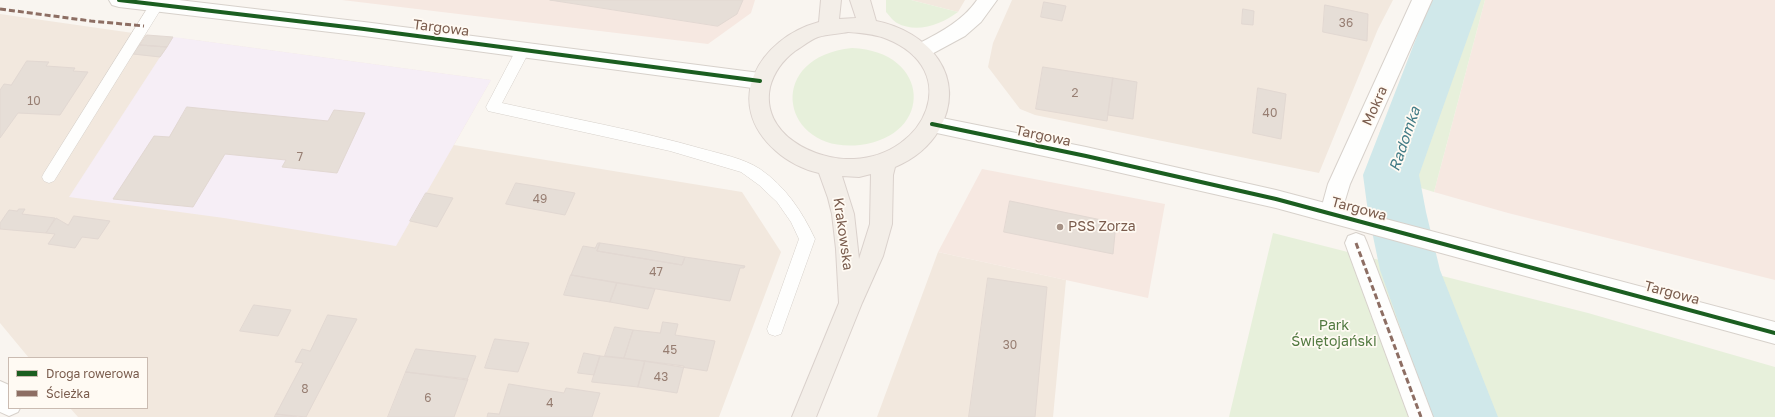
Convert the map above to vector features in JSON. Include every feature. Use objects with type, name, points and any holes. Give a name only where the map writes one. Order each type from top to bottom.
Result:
[{"type":"main road","points":[[828,28],[831,0]]},
{"type":"main road","points":[[860,0],[868,26]]},
{"type":"main road","points":[[848,25],[868,26],[889,31],[908,41],[921,51],[934,70],[940,87],[939,106],[932,124],[921,140],[905,152],[886,162],[847,168],[827,166],[804,160],[785,149],[770,134],[761,117],[758,99],[760,81],[770,62],[785,47],[805,35],[828,28],[848,25]]},
{"type":"main road","name":"Krakowska","points":[[804,417],[850,303],[872,256],[881,224],[882,175],[886,162]]},
{"type":"main road","name":"Krakowska","points":[[827,166],[835,181],[845,228],[850,303]]},
{"type":"street","name":"Targowa","points":[[119,0],[760,81]]},
{"type":"street","points":[[921,51],[962,29],[980,12],[987,0]]},
{"type":"street","name":"Mokra","points":[[1331,213],[1339,184],[1422,0]]},
{"type":"street","name":"Targowa","points":[[932,124],[1086,156],[1276,199],[1775,333]]},
{"type":"street","points":[[1356,243],[1421,417]]},
{"type":"street","points":[[0,393],[8,403]]},
{"type":"street","points":[[13,409],[20,417]]},
{"type":"lane","points":[[48,177],[157,4]]},
{"type":"lane","points":[[523,50],[493,107],[670,145],[746,167],[756,173],[785,202],[802,225],[807,239],[775,329]]},
{"type":"shaded area","points":[[342,0],[755,0],[751,13],[708,44]]},
{"type":"shaded area","points":[[911,0],[965,0],[958,12]]},
{"type":"shaded area","points":[[1012,0],[1393,0],[1378,29],[1319,173],[1035,115],[1020,109],[988,67],[993,43]]},
{"type":"shaded area","points":[[1485,0],[1775,0],[1775,280],[1508,213],[1434,192]]},
{"type":"shaded area","points":[[0,14],[147,35],[188,39],[491,80],[454,145],[742,192],[781,252],[719,417],[78,417],[71,409],[148,409],[148,357],[28,357],[0,323]]},
{"type":"shaded area","points":[[173,37],[491,80],[396,246],[224,218],[69,197]]},
{"type":"shaded area","points":[[982,169],[1165,204],[1148,298],[938,252]]},
{"type":"shaded area","points":[[938,252],[1066,280],[1053,417],[877,417]]},
{"type":"green space","points":[[886,0],[911,0],[958,12],[937,24],[921,28],[913,28],[897,23],[886,12]]},
{"type":"green space","points":[[1436,0],[1485,0],[1434,192],[1368,172],[1378,144],[1379,134]]},
{"type":"green space","points":[[852,48],[878,53],[897,63],[909,78],[914,94],[911,111],[902,126],[884,138],[860,145],[833,144],[813,135],[799,121],[793,103],[795,85],[805,68],[824,55]]},
{"type":"green space","name":"Park Świętojański","points":[[1273,233],[1588,313],[1775,367],[1775,417],[1229,417]]},
{"type":"building","points":[[550,0],[743,0],[737,14],[718,26]]},
{"type":"building","points":[[1044,2],[1066,6],[1062,21],[1041,17]]},
{"type":"building","points":[[1325,5],[1368,14],[1367,41],[1323,32]]},
{"type":"building","points":[[1243,9],[1254,11],[1253,25],[1242,24]]},
{"type":"building","points":[[147,35],[173,37],[167,47],[140,45]]},
{"type":"building","points":[[140,45],[167,47],[160,57],[133,54]]},
{"type":"building","points":[[27,61],[49,62],[46,66],[75,68],[73,71],[88,72],[60,115],[18,113],[0,138],[0,90],[4,84],[11,85]]},
{"type":"building","points":[[1043,67],[1113,78],[1107,121],[1036,109]]},
{"type":"building","points":[[1113,78],[1137,82],[1133,119],[1108,115]]},
{"type":"building","points":[[1258,88],[1286,94],[1281,139],[1253,133]]},
{"type":"building","points":[[187,107],[328,121],[334,110],[365,113],[337,173],[282,167],[286,160],[225,154],[193,207],[113,199],[154,136],[169,137]]},
{"type":"building","points":[[516,183],[575,193],[565,215],[506,204]]},
{"type":"building","points":[[426,193],[453,198],[437,227],[410,221]]},
{"type":"building","name":"PSS Zorza","points":[[1010,201],[1116,223],[1113,254],[1004,232]]},
{"type":"building","points":[[19,209],[25,209],[22,214],[55,218],[46,233],[0,229],[0,223],[9,210],[17,211]]},
{"type":"building","points":[[74,216],[110,221],[98,239],[82,237],[75,248],[48,244],[55,234],[46,233],[56,218],[68,225]]},
{"type":"building","points":[[598,243],[600,243],[597,251],[682,265],[685,257],[745,266],[744,268],[740,268],[730,301],[571,275],[583,246],[595,248]]},
{"type":"building","points":[[600,243],[685,257],[682,265],[597,251]]},
{"type":"building","points":[[571,275],[617,283],[610,302],[564,295]]},
{"type":"building","points":[[988,278],[1047,287],[1035,417],[969,417]]},
{"type":"building","points":[[617,283],[655,289],[648,309],[610,302]]},
{"type":"building","points":[[254,305],[291,310],[278,336],[240,331]]},
{"type":"building","points":[[328,315],[357,319],[306,417],[276,414],[303,363],[295,362],[302,349],[310,351]]},
{"type":"building","points":[[663,322],[678,324],[675,335],[715,341],[707,371],[624,358],[633,330],[660,333]]},
{"type":"building","points":[[615,327],[633,330],[624,358],[605,356]]},
{"type":"building","points":[[495,339],[529,343],[518,372],[485,368]]},
{"type":"building","points":[[416,349],[476,356],[467,380],[406,372]]},
{"type":"building","points":[[584,353],[600,356],[594,375],[578,373]]},
{"type":"building","points":[[600,356],[645,361],[638,387],[592,382]]},
{"type":"building","points":[[645,361],[684,366],[677,393],[638,387]]},
{"type":"building","points":[[406,372],[468,379],[454,417],[388,417]]},
{"type":"building","points":[[509,384],[564,393],[566,388],[600,393],[592,417],[487,417],[488,413],[499,414]]},
{"type":"building","points":[[276,414],[297,417],[275,417]]},
{"type":"waterway","name":"Radomka","points":[[1456,0],[1391,175],[1397,212],[1410,270],[1465,417]]},
{"type":"marked path","points":[[0,9],[91,21],[144,26]]},
{"type":"marked path","points":[[1356,243],[1421,417]]},
{"type":"cycle path","points":[[119,0],[364,29],[760,81]]},
{"type":"cycle path","points":[[932,124],[1086,156],[1276,199],[1775,333]]},
{"type":"place","name":"PSS Zorza","points":[[1060,227]]}]
